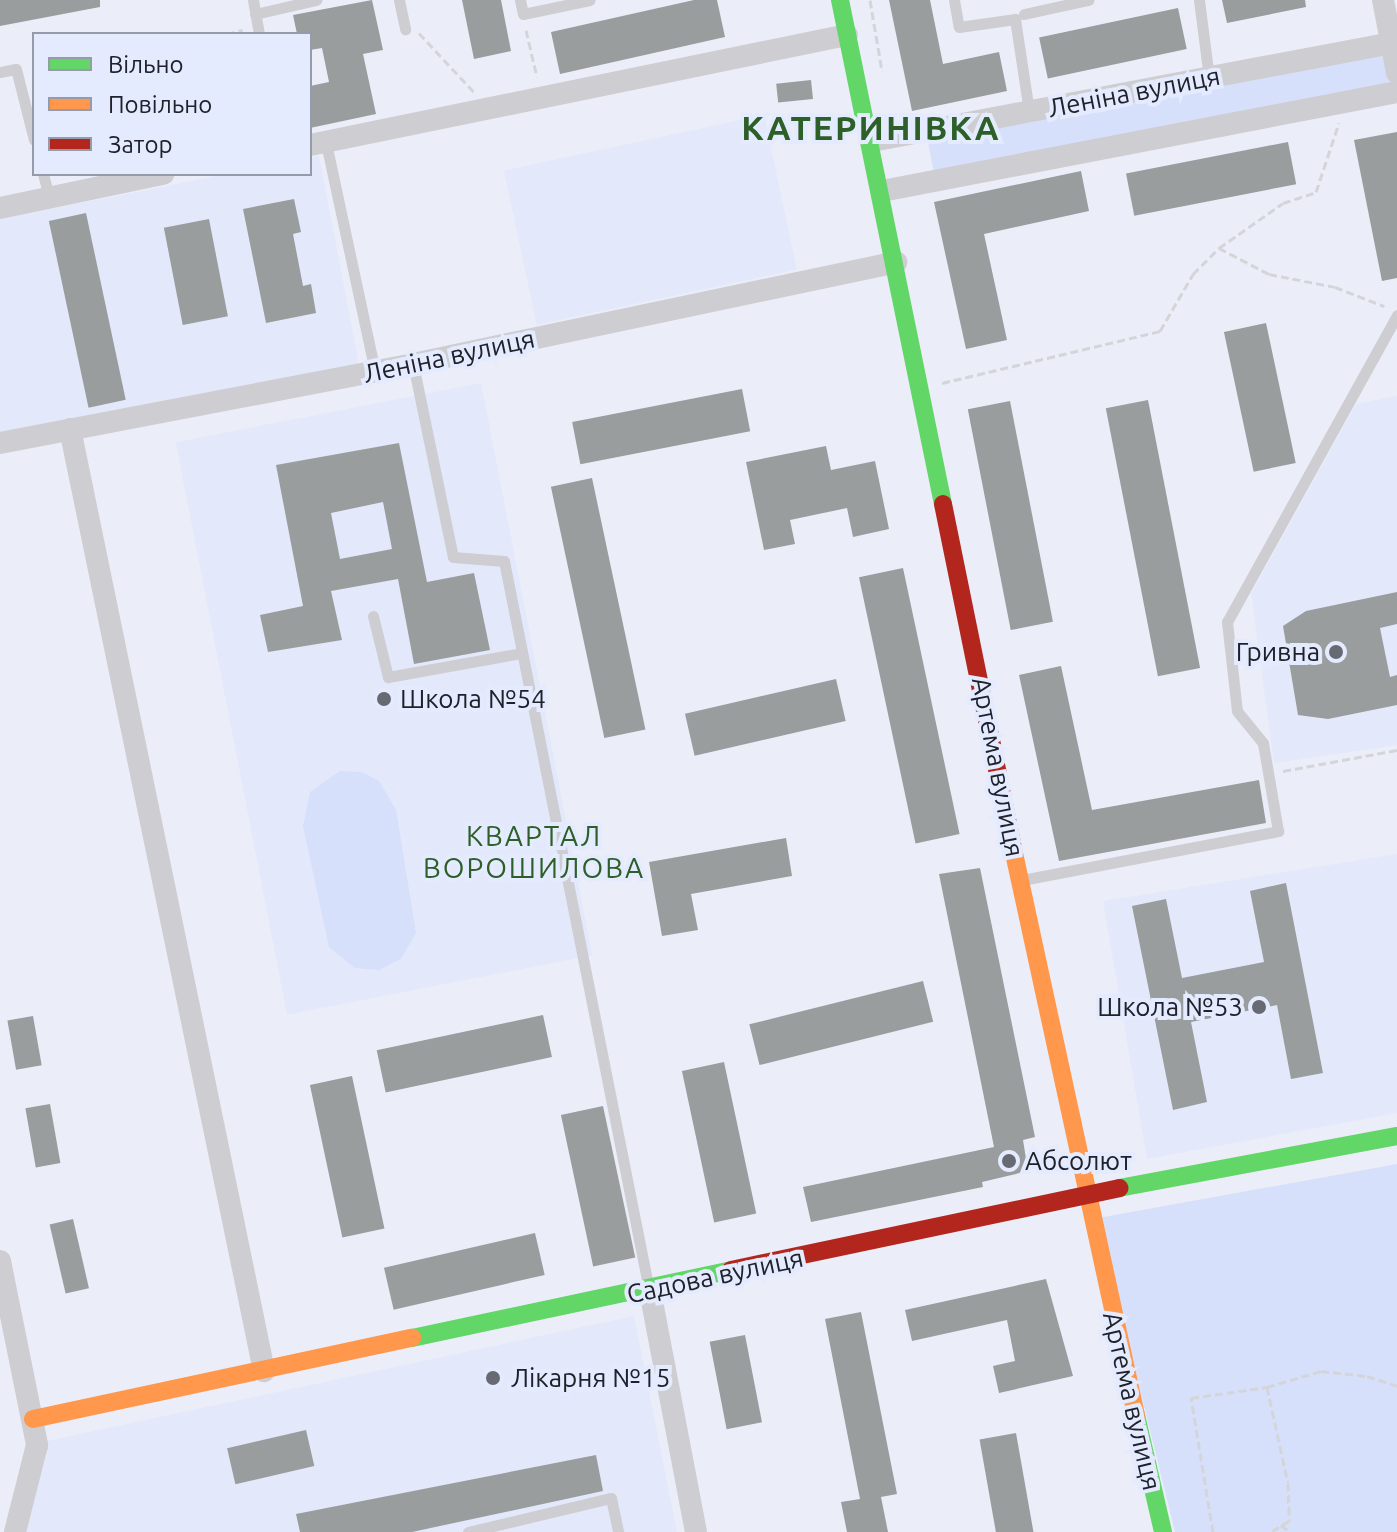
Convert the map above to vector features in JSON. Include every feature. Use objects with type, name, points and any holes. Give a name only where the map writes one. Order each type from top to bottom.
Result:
[{"type":"street","name":"Артема вулиця","points":[[840,0],[872,141],[1084,1195],[1163,1532]]},
{"type":"street","points":[[1383,0],[1394,43],[1397,73]]},
{"type":"street","points":[[318,144],[847,35]]},
{"type":"street","name":"Леніна вулиця","points":[[872,141],[1394,43]]},
{"type":"street","name":"Леніна вулиця","points":[[882,191],[1397,92]]},
{"type":"street","points":[[0,208],[153,176]]},
{"type":"street","name":"Леніна вулиця","points":[[0,443],[413,364],[896,262]]},
{"type":"street","points":[[70,429],[264,1371]]},
{"type":"street","name":"Садова вулиця","points":[[33,1419],[650,1291],[1084,1195],[1397,1136]]},
{"type":"street","points":[[0,1261],[37,1445],[15,1532]]},
{"type":"street","points":[[650,1291],[696,1532]]},
{"type":"lane","points":[[253,0],[259,32]]},
{"type":"lane","points":[[255,14],[316,0]]},
{"type":"lane","points":[[520,0],[523,14],[590,0]]},
{"type":"lane","points":[[954,0],[959,27],[1015,19],[1029,112]]},
{"type":"lane","points":[[1024,14],[1088,0]]},
{"type":"lane","points":[[1199,0],[1209,78]]},
{"type":"lane","points":[[400,6],[405,29]]},
{"type":"lane","points":[[0,72],[16,69],[32,132]]},
{"type":"lane","points":[[318,144],[375,371]]},
{"type":"lane","points":[[44,176],[49,197]]},
{"type":"lane","points":[[1021,880],[1278,831],[1263,743],[1237,711],[1227,622],[1397,313]]},
{"type":"lane","points":[[413,364],[453,557],[504,561],[650,1291]]},
{"type":"lane","points":[[373,616],[388,677],[521,653]]},
{"type":"lane","points":[[468,1532],[611,1498],[618,1532]]},
{"type":"path","points":[[400,6],[454,75],[493,107]]},
{"type":"path","points":[[523,14],[541,98]]},
{"type":"path","points":[[922,387],[1109,347],[1160,331],[1193,274],[1219,248],[1283,203],[1316,192],[1347,102]]},
{"type":"path","points":[[1219,248],[1269,274],[1335,287],[1397,313]]},
{"type":"path","points":[[1268,774],[1397,750]]},
{"type":"path","points":[[1213,1532],[1191,1398],[1267,1387],[1321,1371],[1367,1376],[1397,1386]]},
{"type":"path","points":[[1267,1387],[1288,1483],[1289,1521],[1271,1532]]},
{"type":"path","points":[[1281,1525],[1290,1532]]},
{"type":"shaded area","points":[[1385,51],[1391,82],[934,171],[928,140]]},
{"type":"shaded area","points":[[764,115],[797,270],[537,325],[504,170]]},
{"type":"shaded area","points":[[319,156],[359,364],[0,434],[0,219],[217,176],[312,176],[312,158]]},
{"type":"shaded area","name":"Школа №54","points":[[481,383],[592,955],[287,1015],[176,442]]},
{"type":"shaded area","points":[[1397,396],[1397,745],[1274,763],[1251,594],[1356,404]]},
{"type":"shaded area","points":[[340,771],[362,772],[379,781],[396,810],[416,933],[401,959],[379,970],[355,968],[329,947],[303,826],[310,792]]},
{"type":"shaded area","name":"Школа №53","points":[[1397,854],[1397,1113],[1147,1159],[1103,901]]},
{"type":"shaded area","points":[[1397,1164],[1397,1532],[1175,1532],[1098,1218]]},
{"type":"shaded area","name":"Лікарня №15","points":[[634,1316],[677,1532],[24,1532],[47,1441]]},
{"type":"building","points":[[0,0],[100,0],[100,7],[0,26]]},
{"type":"building","points":[[372,0],[383,50],[363,54],[376,114],[312,128],[312,86],[329,82],[322,48],[312,50],[312,32],[297,32],[293,15]]},
{"type":"building","points":[[462,0],[501,0],[511,51],[474,59]]},
{"type":"building","points":[[694,0],[717,0],[725,37],[560,74],[551,32]]},
{"type":"building","points":[[889,0],[930,0],[943,64],[999,52],[1007,91],[912,111]]},
{"type":"building","points":[[1222,0],[1305,0],[1306,7],[1227,23]]},
{"type":"building","points":[[1178,8],[1187,49],[1048,79],[1039,38]]},
{"type":"building","points":[[811,80],[813,99],[778,103],[776,84]]},
{"type":"building","points":[[1397,132],[1397,278],[1382,281],[1354,140]]},
{"type":"building","points":[[1288,142],[1296,184],[1134,216],[1126,173]]},
{"type":"building","points":[[1081,171],[1089,211],[984,234],[1007,340],[966,349],[934,202]]},
{"type":"building","points":[[294,199],[301,232],[293,234],[303,286],[311,284],[316,313],[266,323],[243,209]]},
{"type":"building","points":[[86,213],[126,400],[89,408],[49,221]]},
{"type":"building","points":[[209,219],[228,316],[183,325],[164,228]]},
{"type":"building","points":[[1266,323],[1296,463],[1254,472],[1224,332]]},
{"type":"building","points":[[742,389],[750,431],[580,464],[572,422]]},
{"type":"building","points":[[1148,400],[1200,668],[1158,676],[1106,408]]},
{"type":"building","points":[[1010,401],[1053,622],[1011,630],[968,409]]},
{"type":"building","points":[[399,443],[427,582],[474,573],[490,650],[414,664],[398,579],[331,591],[342,640],[268,652],[260,615],[303,606],[276,465]],"holes":[[[383,502],[392,549],[340,559],[331,513]]]},
{"type":"building","points":[[826,446],[831,470],[875,461],[889,529],[853,537],[847,508],[790,520],[795,544],[764,550],[746,462]]},
{"type":"building","points":[[592,478],[645,729],[604,738],[551,487]]},
{"type":"building","points":[[903,568],[960,834],[916,843],[859,577]]},
{"type":"building","name":"Гривна","points":[[1397,592],[1397,624],[1380,628],[1390,677],[1397,675],[1397,705],[1328,719],[1298,715],[1283,626],[1306,611]]},
{"type":"building","points":[[1061,666],[1092,810],[1259,780],[1266,823],[1059,861],[1019,675]]},
{"type":"building","points":[[836,679],[846,721],[695,756],[685,714]]},
{"type":"building","points":[[786,838],[792,876],[691,894],[698,930],[662,936],[649,862]]},
{"type":"building","points":[[980,868],[1035,1137],[1023,1140],[1028,1171],[982,1182],[983,1187],[811,1222],[803,1187],[994,1147],[939,874]]},
{"type":"building","points":[[1286,883],[1323,1073],[1291,1079],[1277,1005],[1191,1022],[1207,1102],[1173,1110],[1132,906],[1166,899],[1182,978],[1264,962],[1250,891]]},
{"type":"building","points":[[923,981],[933,1022],[759,1065],[749,1024]]},
{"type":"building","points":[[543,1015],[552,1057],[386,1092],[377,1050]]},
{"type":"building","points":[[33,1016],[42,1065],[16,1070],[7,1021]]},
{"type":"building","points":[[724,1062],[756,1214],[714,1223],[682,1071]]},
{"type":"building","points":[[352,1076],[384,1229],[342,1238],[310,1085]]},
{"type":"building","points":[[50,1104],[60,1163],[36,1167],[25,1108]]},
{"type":"building","points":[[603,1106],[635,1258],[593,1267],[561,1115]]},
{"type":"building","points":[[73,1219],[89,1288],[66,1294],[50,1224]]},
{"type":"building","points":[[535,1233],[545,1275],[394,1310],[384,1268]]},
{"type":"building","points":[[1046,1279],[1073,1376],[999,1393],[993,1366],[1015,1361],[1007,1320],[912,1341],[905,1310]]},
{"type":"building","points":[[861,1312],[897,1494],[881,1497],[888,1532],[847,1532],[841,1502],[860,1499],[825,1319]]},
{"type":"building","points":[[745,1335],[762,1422],[727,1429],[710,1342]]},
{"type":"building","points":[[306,1430],[314,1466],[235,1484],[227,1448]]},
{"type":"building","points":[[1016,1433],[1033,1532],[996,1532],[980,1439]]},
{"type":"building","points":[[596,1455],[603,1491],[412,1532],[300,1532],[296,1514]]},
{"type":"traffic: fast","points":[[840,0],[943,504]]},
{"type":"traffic: fast","points":[[1119,1188],[1397,1136]]},
{"type":"traffic: fast","points":[[412,1338],[731,1270]]},
{"type":"traffic: fast","points":[[1136,1415],[1163,1532]]},
{"type":"traffic: slow","points":[[1012,844],[1136,1415]]},
{"type":"traffic: slow","points":[[33,1419],[412,1338]]},
{"type":"traffic: jam","points":[[943,504],[1012,844]]},
{"type":"traffic: jam","points":[[731,1270],[1119,1188]]},
{"type":"place","name":"Гривна","points":[[1336,652]]},
{"type":"place","name":"Школа №54","points":[[384,699]]},
{"type":"place","name":"Школа №53","points":[[1259,1007]]},
{"type":"place","name":"Абсолют","points":[[1009,1161]]},
{"type":"place","name":"Лікарня №15","points":[[493,1378]]},
{"type":"district","name":"КАТЕРИНІВКА","points":[[871,128]]},
{"type":"district","name":"КВАРТАЛ ВОРОШИЛОВА","points":[[534,852]]}]
